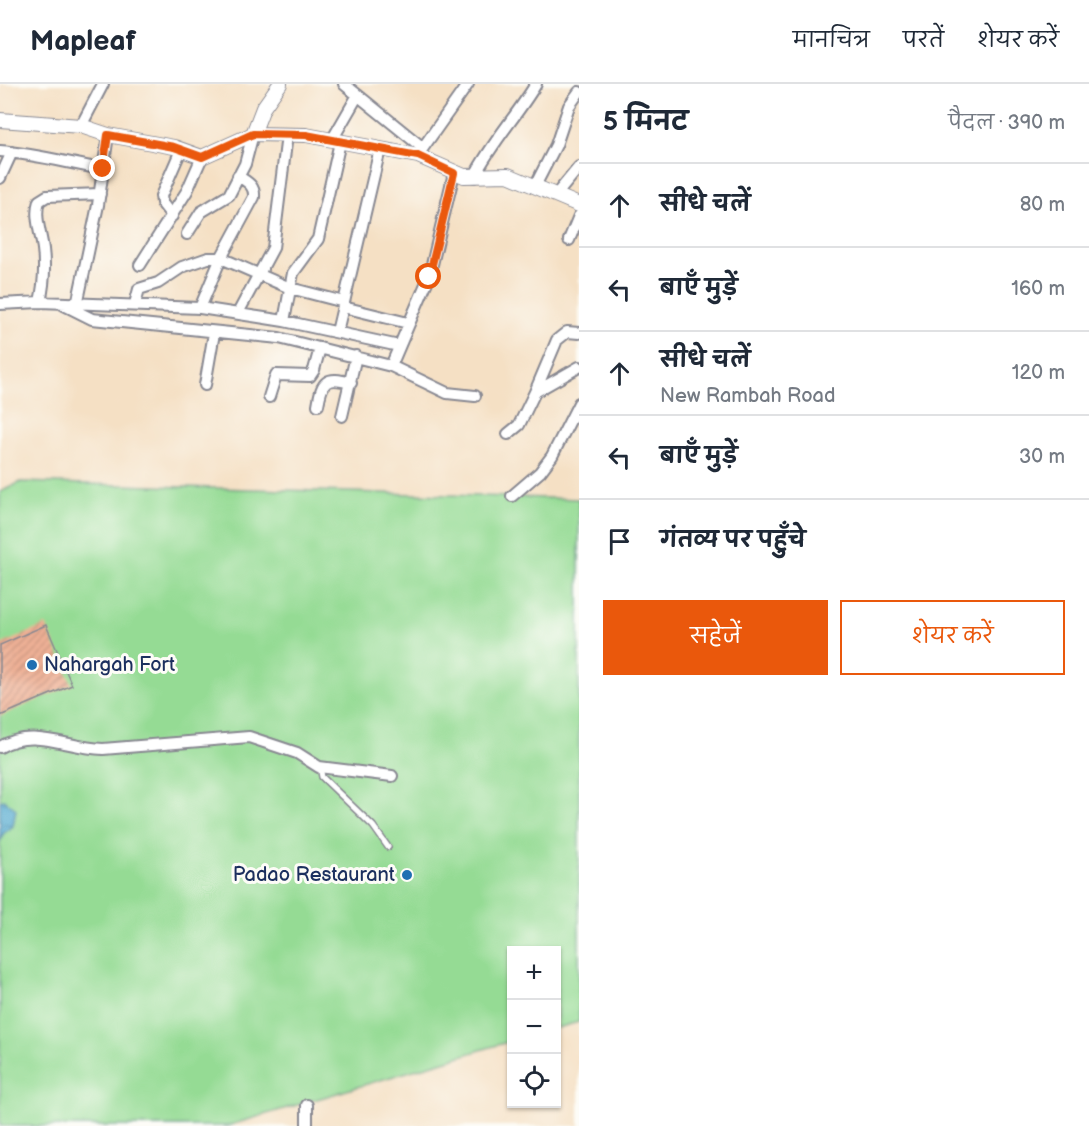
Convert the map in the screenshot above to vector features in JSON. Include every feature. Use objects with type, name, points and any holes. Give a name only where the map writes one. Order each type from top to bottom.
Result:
[{"type":"street","points":[[81,126],[103,84]]},
{"type":"street","points":[[187,234],[201,212],[229,195],[263,108],[280,84]]},
{"type":"street","points":[[344,84],[420,152],[454,173],[474,177],[508,175],[579,205]]},
{"type":"street","points":[[420,152],[468,84]]},
{"type":"street","points":[[474,177],[488,149],[525,103],[536,84]]},
{"type":"street","points":[[535,186],[556,145],[569,106],[579,92]]},
{"type":"street","points":[[284,321],[293,273],[318,239],[336,141],[358,95]]},
{"type":"street","points":[[0,120],[81,126],[108,135],[181,150],[202,157]]},
{"type":"street","points":[[140,266],[187,191],[202,157],[253,134],[287,135],[380,149],[420,152]]},
{"type":"street","points":[[77,304],[100,194],[108,135]]},
{"type":"street","points":[[238,313],[269,256],[275,238],[287,135]]},
{"type":"street","points":[[336,332],[380,149]]},
{"type":"street","points":[[172,216],[162,203],[161,196],[181,150]]},
{"type":"street","points":[[0,151],[103,169]]},
{"type":"street","points":[[0,178],[12,152]]},
{"type":"street","points":[[556,195],[579,167]]},
{"type":"street","points":[[391,366],[432,269],[454,173]]},
{"type":"street","points":[[201,308],[221,258],[254,197],[255,191],[250,184],[238,176]]},
{"type":"street","points":[[40,302],[44,252],[38,216],[39,201],[48,196],[100,194]]},
{"type":"street","points":[[569,240],[579,216]]},
{"type":"street","points":[[135,304],[135,292],[143,286],[158,283],[192,263],[208,258],[221,258],[290,288],[408,323]]},
{"type":"street","points":[[0,304],[40,302],[64,305],[135,304],[201,308],[284,321],[399,346]]},
{"type":"street","points":[[64,305],[92,320],[279,338],[391,366],[447,393],[476,396]]},
{"type":"street","points":[[508,434],[519,425],[556,340],[567,332],[579,333]]},
{"type":"street","points":[[205,385],[214,333]]},
{"type":"street","points":[[269,397],[276,375],[310,376],[320,348]]},
{"type":"street","points":[[342,416],[356,356]]},
{"type":"street","points":[[535,392],[579,367]]},
{"type":"street","points":[[318,405],[320,391],[328,380],[335,378],[351,382]]},
{"type":"street","points":[[512,496],[529,484],[552,456],[579,403]]},
{"type":"street","points":[[0,747],[16,738],[30,736],[86,748],[103,749],[249,737],[297,753],[319,767],[392,776]]},
{"type":"street","points":[[307,1105],[308,1126]]},
{"type":"lane","points":[[319,767],[322,777],[373,826],[388,847]]},
{"type":"green space","points":[[21,482],[579,499],[579,1022],[561,1027],[561,946],[507,946],[507,1042],[227,1126],[0,1126],[0,492]]},
{"type":"water","points":[[4,800],[16,809],[13,826],[3,834],[0,842],[0,801]]},
{"type":"building","name":"Nahargah Fort","points":[[46,625],[72,685],[0,716],[0,645]]},
{"type":"place","name":"Nahargah Fort","points":[[32,665]]},
{"type":"place","name":"Padao Restaurant","points":[[407,875]]},
{"type":"route","points":[[103,169],[108,135],[174,147],[202,157],[253,134],[306,135],[418,156],[454,173],[429,277]]}]
